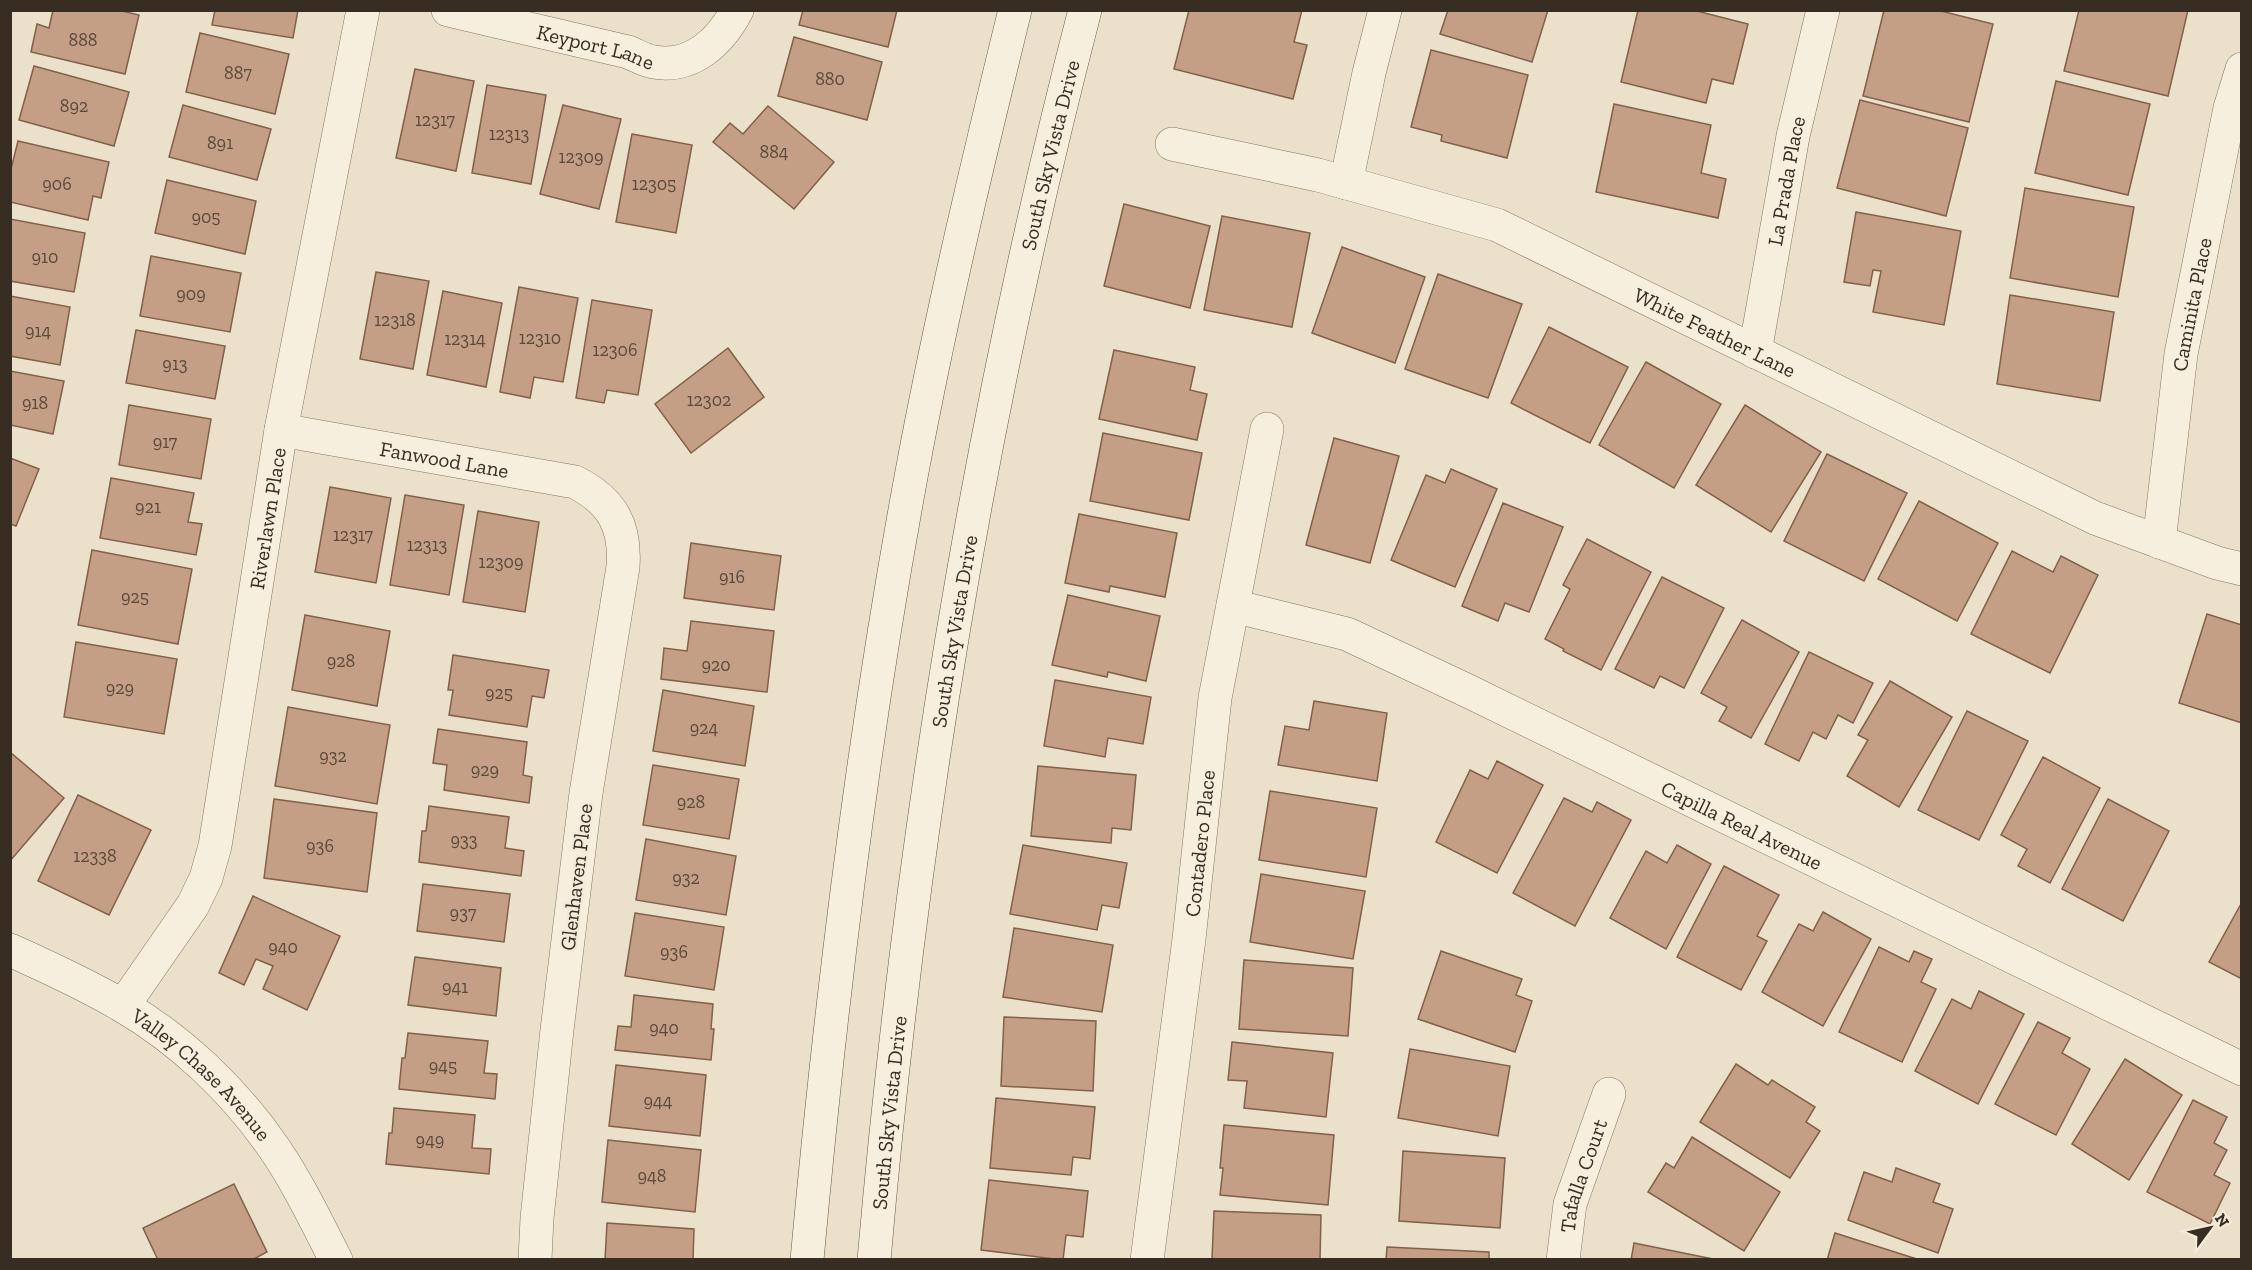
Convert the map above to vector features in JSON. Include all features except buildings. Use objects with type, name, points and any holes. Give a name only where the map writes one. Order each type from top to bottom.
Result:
[{"type":"street","name":"Riverlawn Place","points":[[123,1006],[194,905],[206,878],[215,846],[281,430],[363,10]]},
{"type":"street","name":"Keyport Lane","points":[[448,10],[628,52],[653,62],[679,61],[704,52],[732,21],[737,10]]},
{"type":"street","points":[[807,1260],[836,967],[887,620],[911,476],[944,315],[1015,10]]},
{"type":"street","name":"South Sky Vista Drive","points":[[874,1260],[898,1017],[919,844],[967,544],[1010,327],[1053,132],[1084,10]]},
{"type":"street","points":[[1346,183],[1385,10]]},
{"type":"street","name":"La Prada Place","points":[[1755,352],[1793,136],[1823,10]]},
{"type":"street","name":"Caminita Place","points":[[2159,542],[2181,354],[2223,142],[2241,69]]},
{"type":"street","name":"White Feather Lane","points":[[1172,144],[1318,175],[1497,225],[2095,519],[2217,563],[2241,569]]},
{"type":"street","name":"Contadero Place","points":[[1147,1260],[1189,939],[1215,698],[1267,429]]},
{"type":"street","name":"Fanwood Lane","points":[[281,430],[575,482],[604,501]]},
{"type":"street","name":"Glenhaven Place","points":[[535,1260],[537,1218],[557,1030],[586,793],[623,567],[624,549],[621,531],[604,501]]},
{"type":"street","name":"Capilla Real Avenue","points":[[1233,606],[1347,634],[2241,1069]]},
{"type":"street","name":"Valley Chase Avenue","points":[[10,950],[77,981],[123,1006],[174,1042],[206,1070],[242,1107],[273,1147],[300,1190],[336,1260]]},
{"type":"street","name":"Tafalla Court","points":[[1563,1260],[1570,1204],[1609,1094]]}]
